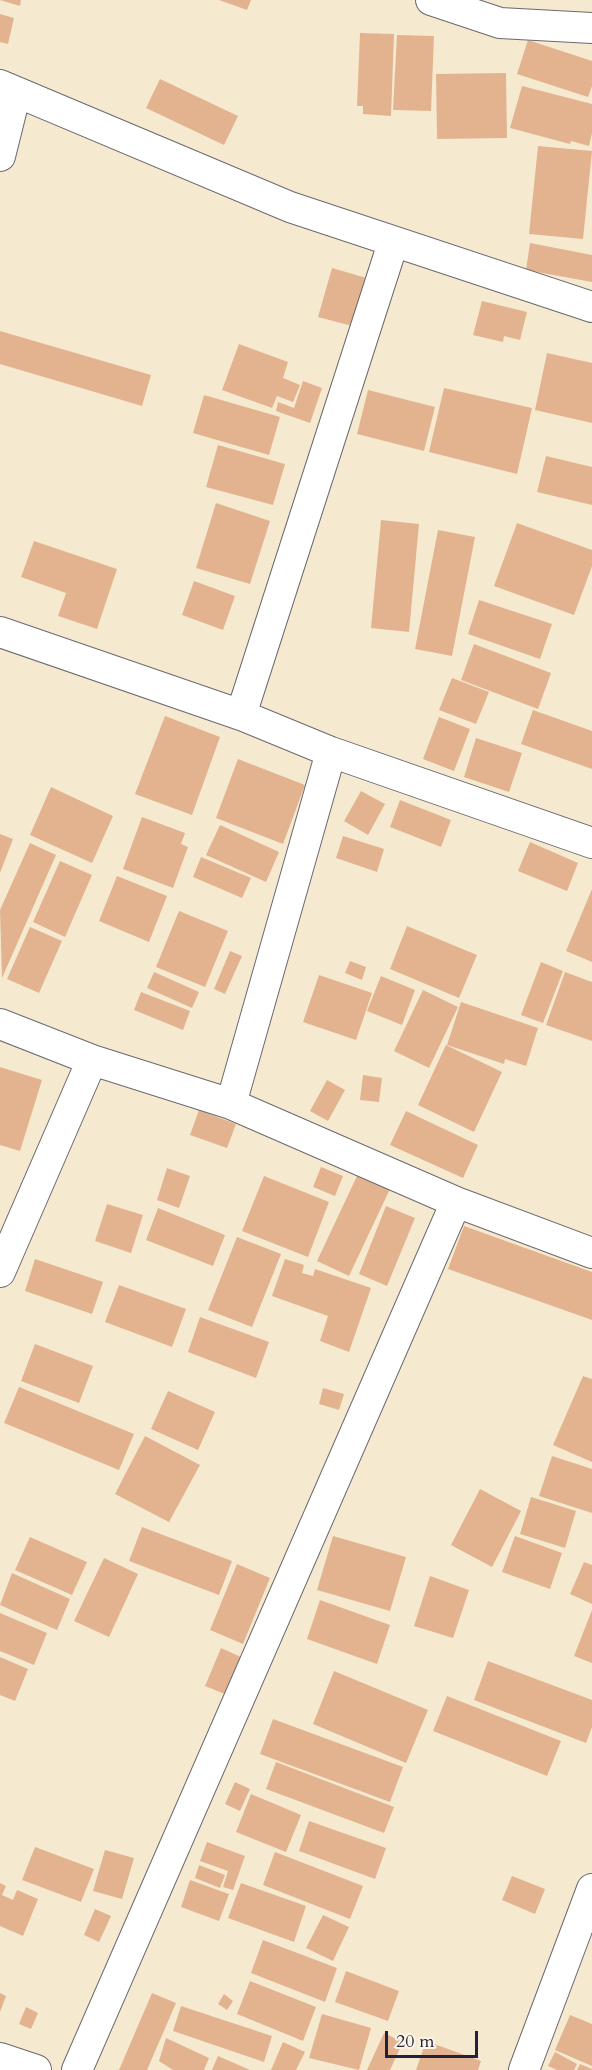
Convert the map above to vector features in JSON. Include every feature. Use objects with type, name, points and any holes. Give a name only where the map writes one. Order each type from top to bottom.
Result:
[{"type":"street","points":[[431,0],[500,23],[592,28]]},
{"type":"street","points":[[0,156],[8,89],[290,207],[592,308]]},
{"type":"street","points":[[241,715],[393,243]]},
{"type":"street","points":[[0,632],[241,715],[331,752],[592,843]]},
{"type":"street","points":[[231,1104],[331,752]]},
{"type":"street","points":[[0,1024],[92,1060],[231,1104],[456,1202],[592,1253]]},
{"type":"street","points":[[0,1272],[92,1060]]},
{"type":"street","points":[[77,2070],[456,1202]]},
{"type":"street","points":[[524,2070],[592,1889]]},
{"type":"street","points":[[0,2058],[36,2070]]},
{"type":"building","points":[[0,0],[21,0],[20,6]]},
{"type":"building","points":[[219,0],[251,0],[247,10]]},
{"type":"building","points":[[0,14],[14,18],[8,44],[0,42]]},
{"type":"building","points":[[360,33],[394,34],[391,116],[363,114],[363,106],[357,106]]},
{"type":"building","points":[[397,35],[434,36],[431,111],[393,110]]},
{"type":"building","points":[[528,40],[592,61],[592,86],[588,97],[517,74]]},
{"type":"building","points":[[506,73],[507,138],[437,139],[436,74]]},
{"type":"building","points":[[160,79],[238,116],[224,145],[146,108]]},
{"type":"building","points":[[522,86],[592,104],[592,133],[589,146],[571,141],[570,144],[510,128]]},
{"type":"building","points":[[538,146],[592,151],[583,239],[529,234]]},
{"type":"building","points":[[530,243],[592,255],[592,282],[526,270]]},
{"type":"building","points":[[332,268],[370,279],[356,327],[318,317]]},
{"type":"building","points":[[482,301],[527,312],[520,340],[504,336],[503,342],[473,335]]},
{"type":"building","points":[[0,331],[151,375],[142,406],[0,364]]},
{"type":"building","points":[[239,344],[288,362],[283,378],[300,385],[293,402],[277,396],[272,408],[222,390]]},
{"type":"building","points":[[547,353],[592,363],[592,423],[535,410]]},
{"type":"building","points":[[303,381],[322,388],[310,423],[276,411],[278,402],[294,408]]},
{"type":"building","points":[[444,388],[532,408],[517,474],[429,452]]},
{"type":"building","points":[[368,390],[435,407],[424,451],[357,434]]},
{"type":"building","points":[[204,395],[280,417],[269,455],[193,433]]},
{"type":"building","points":[[218,445],[285,464],[273,505],[206,487]]},
{"type":"building","points":[[546,456],[592,467],[592,505],[537,492]]},
{"type":"building","points":[[216,503],[270,521],[250,584],[196,568]]},
{"type":"building","points":[[381,520],[419,524],[409,632],[371,628]]},
{"type":"building","points":[[517,523],[592,550],[592,566],[574,615],[494,586]]},
{"type":"building","points":[[438,530],[475,537],[452,656],[415,649]]},
{"type":"building","points":[[34,541],[117,569],[97,629],[58,616],[66,593],[21,577]]},
{"type":"building","points":[[194,581],[235,596],[223,630],[182,615]]},
{"type":"building","points":[[479,600],[552,624],[540,659],[468,634]]},
{"type":"building","points":[[474,644],[551,673],[538,709],[461,680]]},
{"type":"building","points":[[452,678],[489,692],[476,724],[439,710]]},
{"type":"building","points":[[533,710],[592,731],[592,769],[521,744]]},
{"type":"building","points":[[165,716],[220,737],[192,815],[135,794]]},
{"type":"building","points":[[439,717],[470,729],[454,771],[423,759]]},
{"type":"building","points":[[476,738],[522,753],[509,792],[464,777]]},
{"type":"building","points":[[238,759],[305,785],[283,844],[216,818]]},
{"type":"building","points":[[51,787],[113,816],[92,863],[30,835]]},
{"type":"building","points":[[361,791],[385,804],[368,835],[344,821]]},
{"type":"building","points":[[400,800],[451,820],[441,847],[390,827]]},
{"type":"building","points":[[142,817],[185,833],[181,844],[188,847],[173,888],[123,869]]},
{"type":"building","points":[[220,825],[279,852],[266,882],[206,855]]},
{"type":"building","points":[[0,834],[13,839],[0,873]]},
{"type":"building","points":[[343,836],[384,849],[377,872],[336,858]]},
{"type":"building","points":[[530,842],[578,863],[567,891],[518,871]]},
{"type":"building","points":[[30,843],[56,855],[2,978],[0,910]]},
{"type":"building","points":[[201,857],[251,878],[242,898],[193,877]]},
{"type":"building","points":[[60,861],[92,875],[65,937],[33,922]]},
{"type":"building","points":[[117,876],[167,896],[149,942],[99,921]]},
{"type":"building","points":[[592,889],[592,962],[566,951]]},
{"type":"building","points":[[179,911],[228,931],[205,987],[156,967]]},
{"type":"building","points":[[407,926],[477,955],[459,998],[390,969]]},
{"type":"building","points":[[30,927],[62,941],[39,993],[7,979]]},
{"type":"building","points":[[230,951],[242,956],[225,994],[214,989]]},
{"type":"building","points":[[350,961],[366,967],[362,980],[345,973]]},
{"type":"building","points":[[541,962],[563,971],[543,1023],[521,1015]]},
{"type":"building","points":[[154,972],[199,992],[192,1008],[147,988]]},
{"type":"building","points":[[565,972],[592,982],[592,1041],[546,1025]]},
{"type":"building","points":[[319,975],[372,993],[356,1040],[303,1022]]},
{"type":"building","points":[[381,976],[415,990],[402,1025],[367,1011]]},
{"type":"building","points":[[423,990],[458,1007],[429,1068],[394,1051]]},
{"type":"building","points":[[141,992],[190,1011],[183,1030],[134,1010]]},
{"type":"building","points":[[461,1002],[538,1028],[526,1066],[505,1059],[504,1064],[447,1045]]},
{"type":"building","points":[[446,1045],[502,1072],[474,1132],[418,1105]]},
{"type":"building","points":[[0,1067],[42,1080],[20,1151],[0,1145]]},
{"type":"building","points":[[363,1075],[382,1078],[379,1102],[360,1100]]},
{"type":"building","points":[[327,1080],[345,1090],[328,1121],[310,1111]]},
{"type":"building","points":[[199,1110],[236,1124],[227,1148],[190,1135]]},
{"type":"building","points":[[406,1111],[478,1145],[463,1178],[390,1145]]},
{"type":"building","points":[[321,1167],[343,1176],[335,1196],[313,1187]]},
{"type":"building","points":[[167,1168],[190,1176],[179,1208],[157,1200]]},
{"type":"building","points":[[358,1174],[390,1189],[349,1276],[317,1261]]},
{"type":"building","points":[[264,1176],[329,1202],[308,1257],[242,1231]]},
{"type":"building","points":[[107,1204],[143,1215],[131,1253],[95,1241]]},
{"type":"building","points":[[386,1206],[415,1218],[387,1286],[359,1274]]},
{"type":"building","points":[[158,1208],[225,1235],[213,1266],[146,1240]]},
{"type":"building","points":[[464,1226],[592,1272],[592,1320],[448,1269]]},
{"type":"building","points":[[237,1237],[281,1254],[252,1327],[208,1310]]},
{"type":"building","points":[[35,1259],[103,1282],[92,1314],[25,1291]]},
{"type":"building","points":[[285,1259],[304,1265],[302,1273],[313,1276],[315,1269],[371,1288],[349,1352],[320,1341],[328,1316],[272,1296]]},
{"type":"building","points":[[119,1285],[186,1309],[172,1347],[105,1322]]},
{"type":"building","points":[[200,1317],[269,1342],[256,1378],[188,1352]]},
{"type":"building","points":[[35,1344],[93,1366],[79,1403],[21,1381]]},
{"type":"building","points":[[583,1376],[592,1379],[592,1462],[553,1445]]},
{"type":"building","points":[[19,1387],[134,1434],[119,1470],[4,1423]]},
{"type":"building","points":[[323,1388],[344,1394],[339,1410],[319,1404]]},
{"type":"building","points":[[168,1391],[215,1412],[198,1450],[151,1429]]},
{"type":"building","points":[[145,1436],[200,1465],[169,1522],[115,1494]]},
{"type":"building","points":[[552,1456],[592,1469],[592,1513],[539,1496]]},
{"type":"building","points":[[480,1489],[521,1511],[492,1567],[451,1545]]},
{"type":"building","points":[[531,1497],[576,1511],[565,1548],[520,1534]]},
{"type":"building","points":[[142,1527],[232,1561],[219,1595],[129,1561]]},
{"type":"building","points":[[333,1536],[406,1557],[390,1611],[317,1590]]},
{"type":"building","points":[[515,1536],[562,1553],[550,1589],[502,1572]]},
{"type":"building","points":[[30,1537],[87,1562],[72,1595],[15,1570]]},
{"type":"building","points":[[104,1558],[138,1574],[109,1637],[74,1621]]},
{"type":"building","points":[[584,1562],[592,1565],[592,1604],[570,1594]]},
{"type":"building","points":[[237,1564],[270,1578],[243,1644],[210,1630]]},
{"type":"building","points":[[12,1573],[70,1599],[57,1630],[0,1605]]},
{"type":"building","points":[[430,1576],[469,1590],[453,1638],[414,1626]]},
{"type":"building","points":[[320,1600],[390,1625],[377,1664],[307,1639]]},
{"type":"building","points":[[592,1610],[592,1663],[574,1656]]},
{"type":"building","points":[[0,1613],[47,1633],[34,1665],[0,1651]]},
{"type":"building","points":[[221,1648],[243,1658],[227,1695],[205,1686]]},
{"type":"building","points":[[0,1657],[28,1669],[15,1701],[0,1695]]},
{"type":"building","points":[[488,1661],[592,1700],[592,1727],[586,1743],[474,1700]]},
{"type":"building","points":[[334,1671],[428,1710],[406,1763],[313,1724]]},
{"type":"building","points":[[447,1696],[561,1741],[547,1776],[433,1731]]},
{"type":"building","points":[[273,1719],[403,1767],[390,1802],[260,1754]]},
{"type":"building","points":[[276,1762],[394,1807],[384,1833],[266,1789]]},
{"type":"building","points":[[235,1782],[250,1789],[240,1811],[225,1804]]},
{"type":"building","points":[[251,1794],[301,1815],[286,1852],[236,1832]]},
{"type":"building","points":[[309,1821],[386,1848],[375,1879],[299,1851]]},
{"type":"building","points":[[207,1842],[245,1856],[233,1890],[223,1887],[228,1871],[200,1861]]},
{"type":"building","points":[[35,1847],[94,1869],[81,1902],[22,1880]]},
{"type":"building","points":[[105,1850],[134,1858],[122,1899],[93,1891]]},
{"type":"building","points":[[275,1852],[363,1886],[350,1919],[263,1885]]},
{"type":"building","points":[[199,1865],[225,1875],[220,1888],[195,1878]]},
{"type":"building","points":[[512,1876],[545,1889],[535,1914],[502,1900]]},
{"type":"building","points":[[190,1880],[229,1894],[219,1921],[181,1907]]},
{"type":"building","points":[[0,1883],[6,1886],[2,1895],[13,1900],[17,1890],[38,1899],[23,1936],[0,1926]]},
{"type":"building","points":[[241,1883],[306,1906],[294,1942],[228,1918]]},
{"type":"building","points":[[95,1909],[111,1916],[99,1942],[84,1935]]},
{"type":"building","points":[[323,1915],[349,1927],[333,1961],[306,1948]]},
{"type":"building","points":[[263,1940],[337,1968],[325,2002],[251,1973]]},
{"type":"building","points":[[346,1971],[399,1991],[388,2021],[335,2002]]},
{"type":"building","points":[[250,1981],[316,2007],[303,2041],[237,2014]]},
{"type":"building","points":[[0,1993],[6,1996],[0,2012]]},
{"type":"building","points":[[152,1993],[176,2003],[147,2070],[119,2070]]},
{"type":"building","points":[[224,1994],[233,2001],[227,2010],[218,2004]]},
{"type":"building","points":[[181,2006],[272,2036],[264,2062],[173,2031]]},
{"type":"building","points":[[26,2007],[38,2013],[31,2029],[19,2024]]},
{"type":"building","points":[[322,2014],[371,2028],[359,2070],[309,2058]]},
{"type":"building","points":[[570,2015],[592,2024],[592,2066],[555,2050]]},
{"type":"building","points":[[384,2033],[403,2042],[390,2070],[367,2070]]},
{"type":"building","points":[[166,2038],[209,2058],[204,2070],[173,2070],[159,2061]]},
{"type":"building","points":[[426,2041],[481,2061],[478,2070],[416,2070]]},
{"type":"building","points":[[283,2042],[305,2052],[296,2070],[271,2070]]},
{"type":"building","points":[[555,2052],[577,2064],[574,2070],[557,2070],[548,2066]]},
{"type":"building","points":[[218,2056],[250,2070],[212,2070]]},
{"type":"building","points":[[580,2064],[592,2069],[592,2070],[577,2070]]}]
